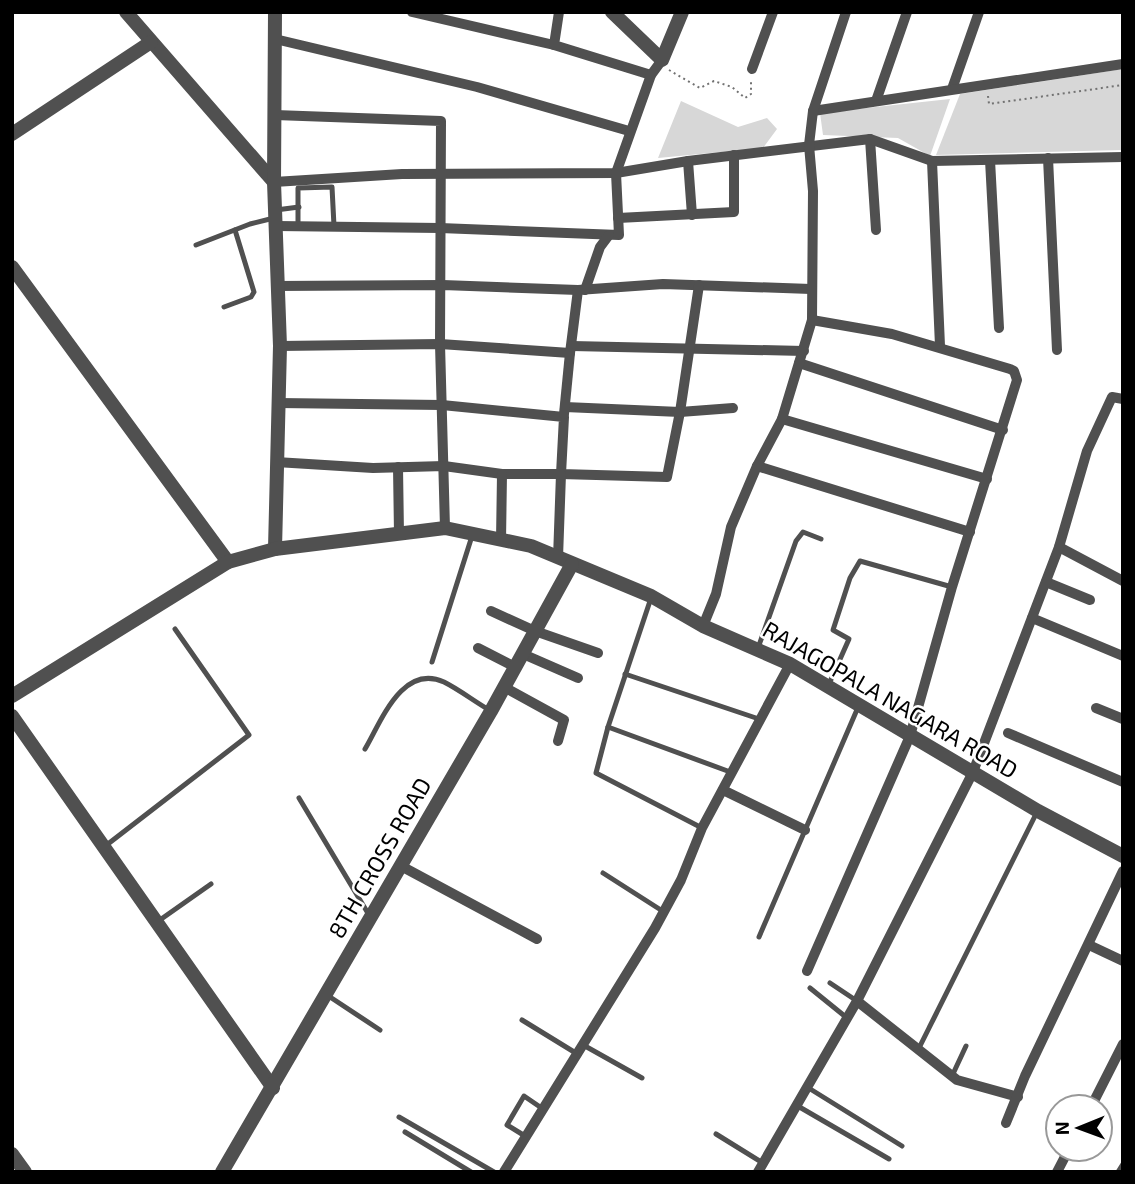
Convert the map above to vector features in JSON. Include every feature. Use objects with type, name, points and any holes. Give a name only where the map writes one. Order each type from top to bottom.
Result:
[{"type":"street","points":[[126,12],[274,182]]},
{"type":"street","points":[[275,12],[274,182],[280,346],[275,548]]},
{"type":"street","points":[[412,12],[554,45],[651,75]]},
{"type":"street","points":[[554,45],[559,12]]},
{"type":"street","points":[[612,12],[662,60]]},
{"type":"street","points":[[277,218],[298,226],[619,235],[616,173],[651,75],[662,60],[681,12]]},
{"type":"street","points":[[752,69],[773,12]]},
{"type":"street","points":[[703,626],[716,594],[731,527],[757,466],[782,419],[812,320],[813,191],[808,145],[813,111],[846,12]]},
{"type":"street","points":[[876,101],[907,12]]},
{"type":"street","points":[[952,89],[979,12]]},
{"type":"street","points":[[275,39],[477,87],[629,131]]},
{"type":"street","points":[[12,134],[151,41]]},
{"type":"street","points":[[813,111],[1123,64]]},
{"type":"street","points":[[275,115],[437,119],[441,125],[440,228],[443,285],[440,344],[445,528]]},
{"type":"street","points":[[274,182],[440,174],[616,173],[688,161],[870,139],[932,161],[1123,157]]},
{"type":"street","points":[[870,139],[876,230]]},
{"type":"street","points":[[618,218],[734,212],[734,155]]},
{"type":"street","points":[[1048,158],[1057,350]]},
{"type":"street","points":[[990,160],[999,328]]},
{"type":"street","points":[[688,161],[692,215]]},
{"type":"street","points":[[932,161],[940,346]]},
{"type":"street","points":[[558,558],[561,474],[571,350],[582,290],[600,247],[609,235]]},
{"type":"street","points":[[12,267],[229,562]]},
{"type":"street","points":[[276,286],[443,285],[582,290],[699,285],[811,289]]},
{"type":"street","points":[[276,462],[444,466],[502,474],[667,477],[680,412],[699,285]]},
{"type":"street","points":[[807,971],[910,736],[952,587],[1017,380],[1014,371],[940,346],[892,334],[812,320]]},
{"type":"street","points":[[280,346],[440,344],[571,350],[804,351]]},
{"type":"street","points":[[799,363],[1003,430]]},
{"type":"street","points":[[760,1167],[857,1001],[973,772],[1059,547],[1087,451],[1112,397],[1123,398]]},
{"type":"street","points":[[278,403],[442,405],[565,412],[680,412],[733,408]]},
{"type":"street","points":[[782,419],[987,479]]},
{"type":"street","points":[[757,466],[970,532]]},
{"type":"street","points":[[398,467],[399,534]]},
{"type":"street","points":[[501,541],[502,474]]},
{"type":"street","name":"RAJAGOPALA NAGARA ROAD","points":[[12,696],[229,562],[275,548],[445,528],[472,536],[531,546],[651,596],[703,626],[790,664],[1038,811],[1123,856]]},
{"type":"street","points":[[1059,547],[1123,581]]},
{"type":"street","name":"8TH CROSS ROAD","points":[[222,1172],[491,711],[572,564]]},
{"type":"street","points":[[1046,582],[1090,600]]},
{"type":"street","points":[[491,611],[535,632],[598,653]]},
{"type":"street","points":[[1032,618],[1123,656]]},
{"type":"street","points":[[478,648],[515,667]]},
{"type":"street","points":[[523,654],[578,678]]},
{"type":"street","points":[[504,1172],[582,1050],[664,912],[702,828],[790,664]]},
{"type":"street","points":[[504,687],[564,720],[558,741]]},
{"type":"street","points":[[1096,708],[1123,719]]},
{"type":"street","points":[[12,716],[273,1088]]},
{"type":"street","points":[[1007,733],[1123,782]]},
{"type":"street","points":[[723,790],[805,830]]},
{"type":"street","points":[[401,866],[537,939]]},
{"type":"street","points":[[1006,1123],[1025,1076],[1123,871]]},
{"type":"street","points":[[1088,945],[1123,961]]},
{"type":"street","points":[[857,1001],[952,1076],[1018,1097]]},
{"type":"street","points":[[1098,1093],[1123,1044]]},
{"type":"street","points":[[12,1154],[25,1172]]},
{"type":"lane","points":[[298,226],[298,188],[332,187],[334,226]]},
{"type":"lane","points":[[196,245],[277,218],[299,207]]},
{"type":"lane","points":[[224,307],[251,297],[254,292],[235,230]]},
{"type":"lane","points":[[758,648],[796,541],[803,532],[821,539]]},
{"type":"lane","points":[[432,663],[472,536]]},
{"type":"lane","points":[[828,686],[849,639],[833,630],[849,578],[860,561],[952,587]]},
{"type":"lane","points":[[651,596],[608,727],[596,773],[702,828]]},
{"type":"lane","points":[[104,847],[249,736],[175,629]]},
{"type":"lane","points":[[625,674],[760,719]]},
{"type":"lane","points":[[365,750],[401,689],[413,682],[428,679],[442,681],[491,711]]},
{"type":"lane","points":[[759,937],[859,705]]},
{"type":"lane","points":[[608,727],[733,773]]},
{"type":"lane","points":[[299,798],[371,918]]},
{"type":"lane","points":[[918,1050],[1038,811]]},
{"type":"lane","points":[[603,873],[664,912]]},
{"type":"lane","points":[[157,922],[211,884]]},
{"type":"lane","points":[[830,983],[857,1001]]},
{"type":"lane","points":[[810,988],[847,1018]]},
{"type":"lane","points":[[326,995],[380,1030]]},
{"type":"lane","points":[[522,1020],[642,1078]]},
{"type":"lane","points":[[952,1076],[966,1046]]},
{"type":"lane","points":[[807,1087],[902,1146]]},
{"type":"lane","points":[[525,1136],[507,1125],[524,1096],[543,1109]]},
{"type":"lane","points":[[796,1105],[889,1159]]},
{"type":"lane","points":[[399,1117],[494,1172]]},
{"type":"lane","points":[[405,1132],[471,1172]]},
{"type":"lane","points":[[716,1134],[760,1167]]},
{"type":"lane","points":[[1118,1172],[1123,1164]]},
{"type":"path","points":[[662,60],[673,75],[692,81],[695,86],[700,88],[714,81],[732,87],[745,98],[751,94],[752,69]]},
{"type":"path","points":[[986,84],[989,104],[1123,85]]},
{"type":"shaded area","points":[[1123,69],[1123,150],[936,155],[960,94]]},
{"type":"shaded area","points":[[950,99],[930,156],[898,138],[823,135],[820,113]]},
{"type":"shaded area","points":[[681,101],[738,127],[767,118],[777,129],[763,148],[658,158]]}]
